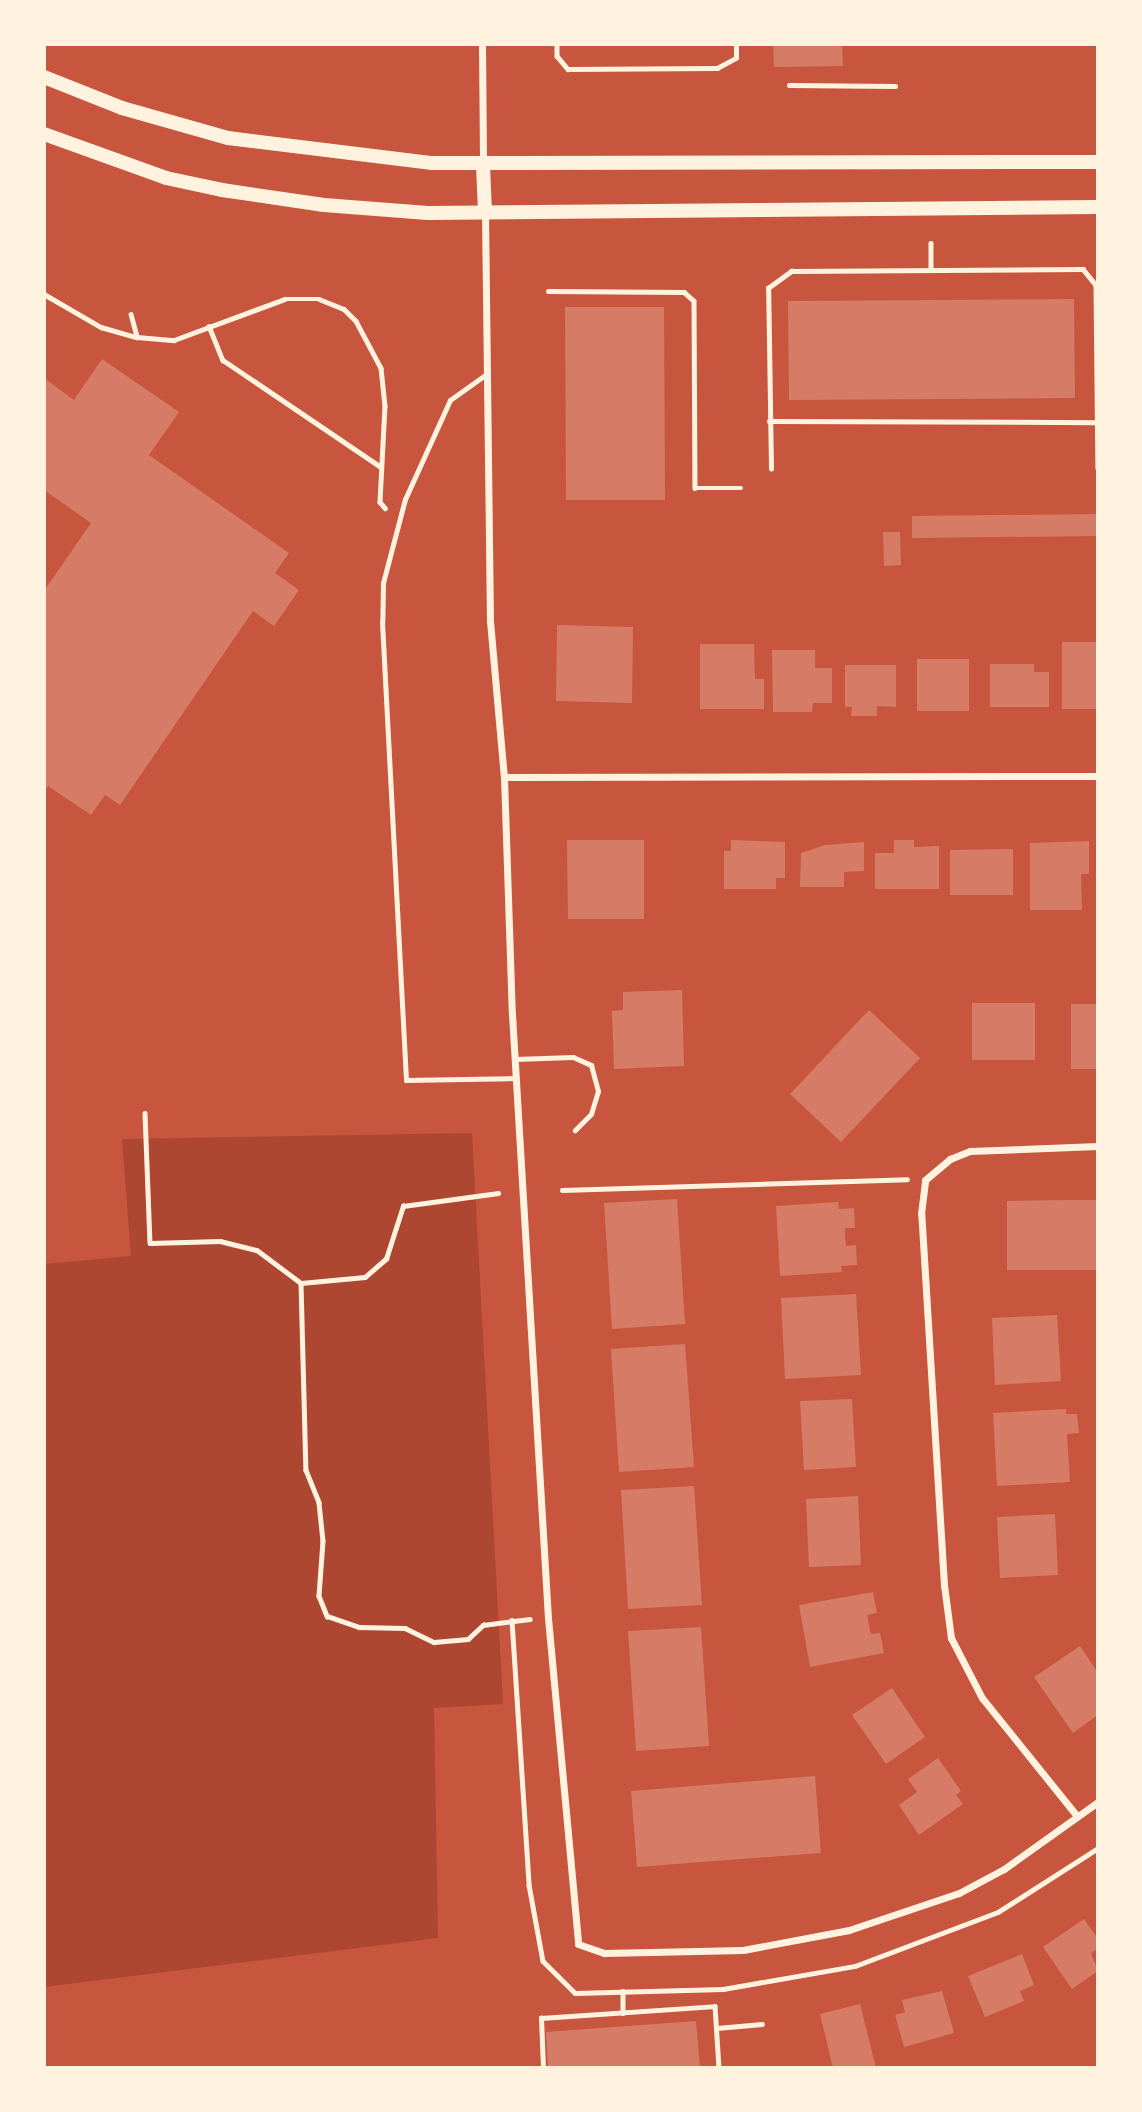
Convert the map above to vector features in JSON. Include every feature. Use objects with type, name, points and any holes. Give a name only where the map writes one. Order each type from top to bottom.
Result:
[{"type":"main road","points":[[44,77],[122,108],[228,138],[384,159],[483,165],[1098,162]]},
{"type":"main road","points":[[44,134],[166,178],[271,199],[428,213],[1098,207]]},
{"type":"main road","points":[[483,165],[485,212]]},
{"type":"street","points":[[482,44],[483,165]]},
{"type":"street","points":[[485,212],[490,621],[504,777],[515,1059],[548,1618],[578,1944],[604,1953],[743,1950],[849,1930],[959,1893],[1004,1869],[1098,1802]]},
{"type":"street","points":[[504,777],[1098,776]]},
{"type":"street","points":[[1077,1816],[982,1698],[951,1638],[944,1585],[923,1241],[925,1180],[950,1158],[970,1151],[1098,1146]]},
{"type":"lane","points":[[485,375],[450,400],[397,522],[383,583],[382,622],[405,1080],[516,1078]]},
{"type":"lane","points":[[515,1059],[573,1057],[591,1065],[598,1091],[591,1114],[575,1130]]},
{"type":"path","points":[[557,44],[557,56],[568,69],[717,68],[736,58],[736,44]]},
{"type":"path","points":[[789,85],[895,86]]},
{"type":"path","points":[[931,243],[931,270]]},
{"type":"path","points":[[771,469],[768,288],[791,271],[1083,269],[1096,285],[1098,468]]},
{"type":"path","points":[[548,291],[684,292],[694,301],[695,488],[741,488]]},
{"type":"path","points":[[44,294],[101,327],[137,337],[174,340],[285,299],[319,299],[344,309],[356,321],[381,368],[380,502],[397,522]]},
{"type":"path","points":[[131,314],[137,337]]},
{"type":"path","points":[[209,326],[223,360],[382,467]]},
{"type":"path","points":[[769,421],[1097,422]]},
{"type":"path","points":[[145,1113],[150,1243],[220,1241],[257,1250],[301,1283],[365,1277],[386,1259],[403,1206],[498,1193]]},
{"type":"path","points":[[562,1190],[925,1180]]},
{"type":"path","points":[[301,1283],[306,1470],[319,1503],[323,1541],[319,1596],[327,1616],[359,1627],[405,1628],[434,1642],[468,1639],[483,1625],[548,1618]]},
{"type":"path","points":[[512,1620],[529,1885],[543,1961],[575,1993],[723,1989],[855,1966],[998,1912],[1098,1848]]},
{"type":"path","points":[[623,1991],[623,2013]]},
{"type":"path","points":[[543,2068],[541,2018],[715,2006],[719,2068]]},
{"type":"path","points":[[717,2028],[762,2024]]},
{"type":"shaded area","points":[[472,1133],[503,1704],[434,1708],[438,1938],[44,1987],[44,1264],[131,1256],[122,1139]]},
{"type":"building","points":[[773,44],[842,44],[843,66],[774,67]]},
{"type":"building","points":[[1074,299],[1075,398],[789,400],[788,301]]},
{"type":"building","points":[[565,307],[664,307],[665,500],[566,500]]},
{"type":"building","points":[[102,359],[179,412],[149,455],[289,553],[275,573],[299,590],[274,626],[253,611],[120,805],[105,795],[91,815],[48,786],[44,793],[44,591],[91,523],[44,490],[44,378],[74,400]]},
{"type":"building","points":[[1098,514],[1098,536],[912,538],[912,516]]},
{"type":"building","points":[[883,532],[900,532],[901,565],[884,566]]},
{"type":"building","points":[[557,625],[633,627],[632,703],[556,701]]},
{"type":"building","points":[[1062,642],[1098,642],[1098,709],[1062,709]]},
{"type":"building","points":[[700,644],[754,644],[755,679],[764,679],[764,709],[700,709]]},
{"type":"building","points":[[772,650],[815,650],[815,668],[832,668],[832,703],[813,703],[812,712],[773,712]]},
{"type":"building","points":[[917,659],[969,659],[969,711],[917,711]]},
{"type":"building","points":[[990,664],[1034,664],[1034,672],[1049,672],[1049,707],[990,707]]},
{"type":"building","points":[[845,665],[896,665],[896,707],[877,706],[877,716],[851,716],[852,707],[845,707]]},
{"type":"building","points":[[567,840],[644,840],[644,919],[568,919]]},
{"type":"building","points":[[731,840],[785,842],[785,878],[776,878],[776,889],[724,889],[724,851],[731,851]]},
{"type":"building","points":[[894,840],[914,840],[914,847],[939,846],[939,889],[875,889],[875,853],[894,853]]},
{"type":"building","points":[[1089,841],[1089,874],[1081,874],[1082,910],[1030,910],[1030,843]]},
{"type":"building","points":[[864,842],[864,871],[844,872],[844,887],[800,887],[801,853],[825,845]]},
{"type":"building","points":[[1013,849],[1013,895],[950,895],[950,850]]},
{"type":"building","points":[[682,990],[684,1066],[614,1069],[612,1011],[623,1010],[623,992]]},
{"type":"building","points":[[972,1003],[1035,1003],[1035,1060],[972,1060]]},
{"type":"building","points":[[1071,1004],[1098,1004],[1098,1069],[1071,1069]]},
{"type":"building","points":[[869,1010],[920,1058],[841,1142],[790,1094]]},
{"type":"building","points":[[677,1199],[685,1324],[612,1329],[604,1203]]},
{"type":"building","points":[[1098,1200],[1098,1270],[1007,1270],[1007,1201]]},
{"type":"building","points":[[838,1202],[839,1209],[854,1208],[855,1228],[845,1228],[845,1237],[846,1246],[856,1245],[857,1265],[841,1266],[842,1272],[780,1276],[776,1206]]},
{"type":"building","points":[[856,1294],[861,1375],[785,1379],[781,1298]]},
{"type":"building","points":[[1057,1315],[1061,1381],[995,1385],[992,1318]]},
{"type":"building","points":[[685,1344],[694,1467],[619,1472],[611,1349]]},
{"type":"building","points":[[852,1399],[856,1467],[804,1470],[800,1401]]},
{"type":"building","points":[[1066,1409],[1066,1414],[1077,1414],[1079,1433],[1067,1434],[1070,1482],[997,1486],[993,1413]]},
{"type":"building","points":[[694,1486],[702,1605],[628,1609],[621,1490]]},
{"type":"building","points":[[858,1496],[861,1565],[809,1567],[806,1499]]},
{"type":"building","points":[[1055,1514],[1058,1575],[1000,1578],[997,1517]]},
{"type":"building","points":[[873,1592],[877,1613],[867,1615],[871,1634],[880,1633],[884,1653],[810,1667],[799,1605]]},
{"type":"building","points":[[701,1627],[709,1746],[636,1751],[628,1631]]},
{"type":"building","points":[[1080,1646],[1098,1673],[1098,1715],[1073,1733],[1034,1677]]},
{"type":"building","points":[[892,1688],[925,1737],[886,1764],[852,1715]]},
{"type":"building","points":[[938,1758],[961,1791],[956,1795],[963,1804],[919,1835],[899,1805],[917,1792],[908,1779]]},
{"type":"building","points":[[815,1776],[821,1853],[637,1867],[631,1791]]},
{"type":"building","points":[[1084,1919],[1098,1939],[1098,1948],[1091,1953],[1098,1971],[1072,1989],[1043,1947]]},
{"type":"building","points":[[1022,1954],[1034,1985],[1020,1991],[1024,2001],[985,2017],[968,1976]]},
{"type":"building","points":[[942,1991],[954,2033],[904,2047],[895,2015],[905,2012],[902,2000]]},
{"type":"building","points":[[860,2004],[876,2068],[833,2068],[820,2014]]},
{"type":"building","points":[[696,2021],[700,2068],[548,2068],[546,2032]]}]
